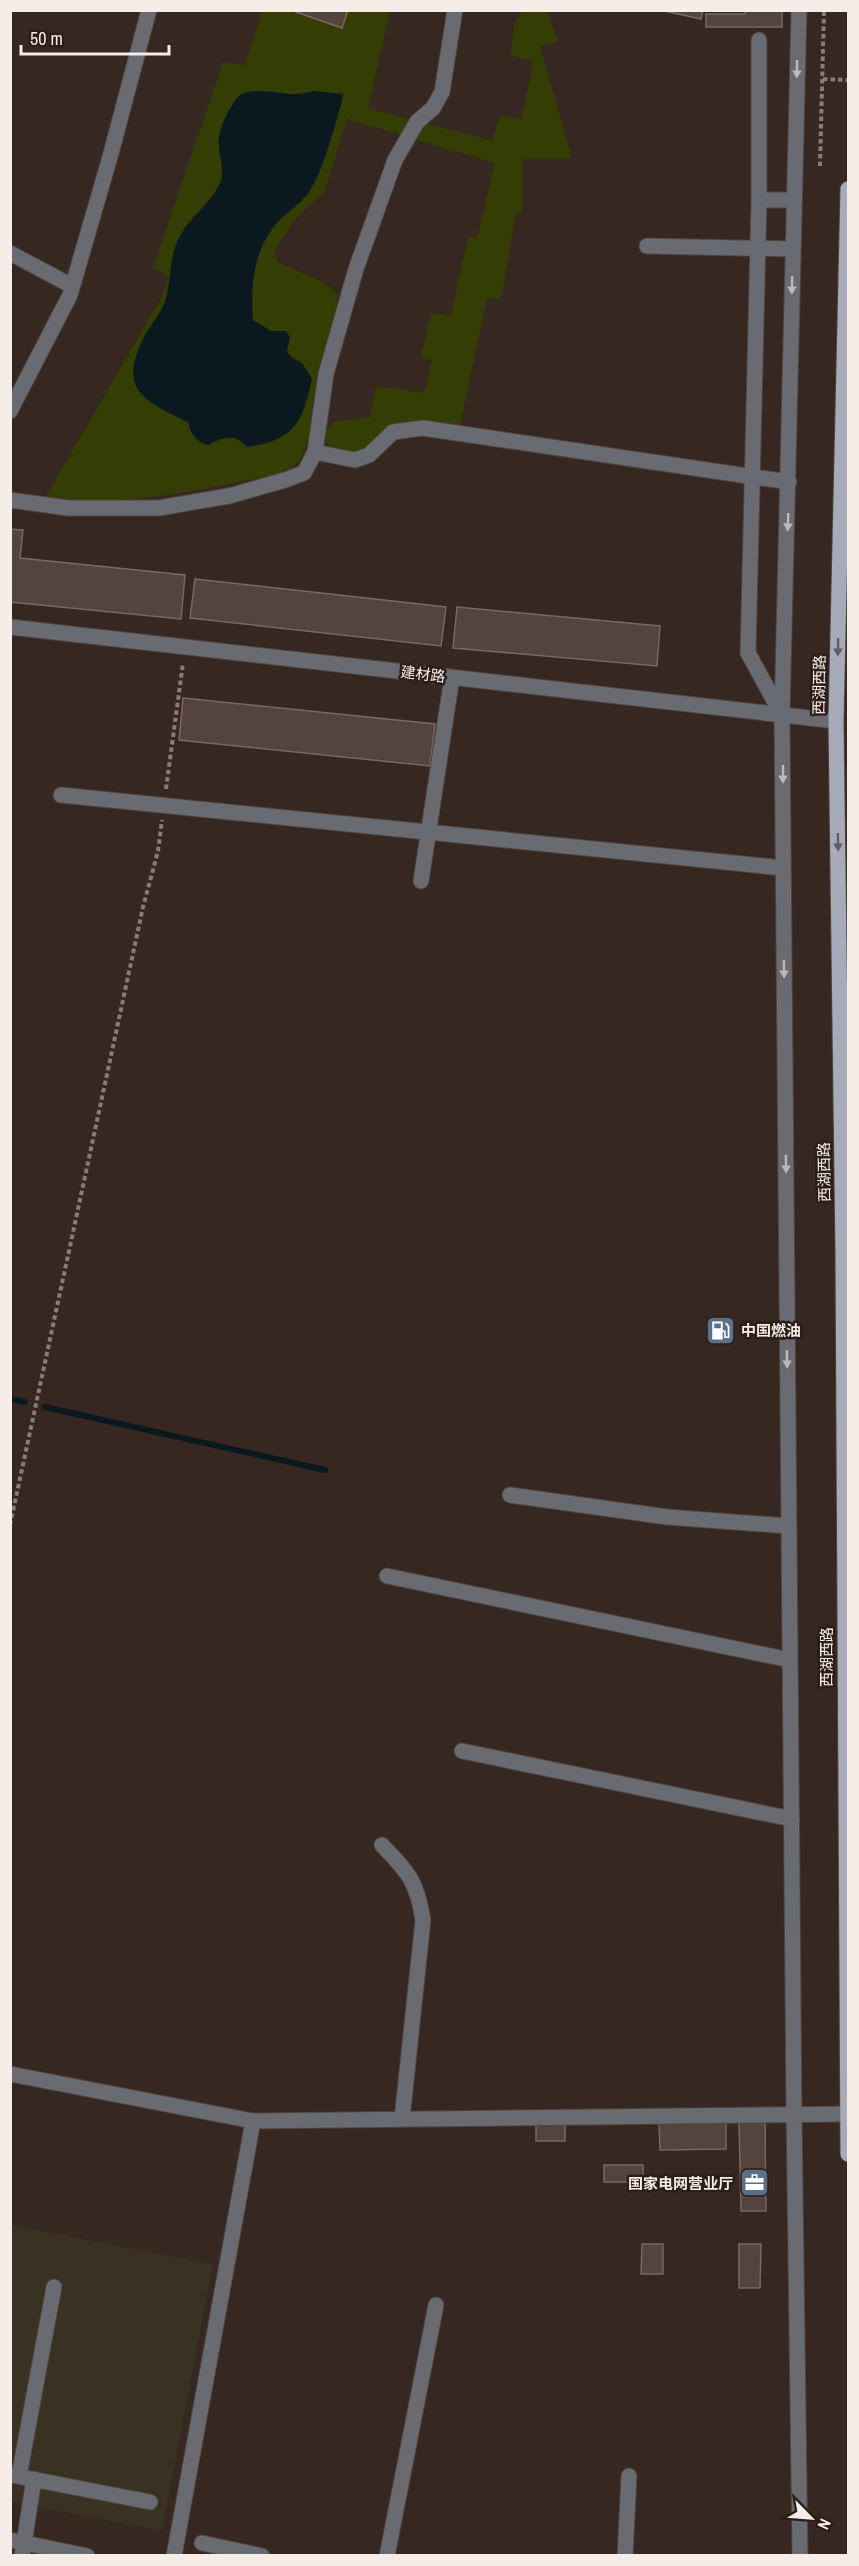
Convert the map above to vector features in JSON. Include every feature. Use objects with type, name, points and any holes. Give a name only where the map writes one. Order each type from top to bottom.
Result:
[{"type":"main road","name":"西湖西路","points":[[849,189],[836,721],[846,1253],[849,2154]]},
{"type":"street","points":[[10,411],[72,286],[110,157],[149,10]]},
{"type":"street","points":[[10,500],[68,508],[159,508],[229,496],[304,473],[315,452],[326,374],[356,269],[395,160],[417,122],[433,108],[442,92],[455,10]]},
{"type":"street","points":[[799,10],[782,715],[800,2556]]},
{"type":"street","points":[[759,40],[759,200],[748,653],[782,715]]},
{"type":"street","points":[[759,200],[794,201]]},
{"type":"street","points":[[647,246],[793,249]]},
{"type":"street","points":[[10,253],[72,286]]},
{"type":"street","points":[[315,452],[355,460],[369,455],[393,432],[423,428],[789,482]]},
{"type":"street","name":"建材路","points":[[10,627],[836,721]]},
{"type":"street","points":[[421,881],[452,677]]},
{"type":"street","points":[[61,795],[783,868]]},
{"type":"street","points":[[510,1495],[667,1517],[789,1526]]},
{"type":"street","points":[[387,1576],[790,1660]]},
{"type":"street","points":[[462,1750],[792,1819]]},
{"type":"street","points":[[382,1845],[409,1873],[419,1896],[423,1920],[402,2119]]},
{"type":"street","points":[[10,2074],[253,2121],[848,2114]]},
{"type":"street","points":[[174,2556],[253,2121]]},
{"type":"street","points":[[54,2287],[21,2476],[19,2546],[87,2556]]},
{"type":"street","points":[[387,2556],[436,2305]]},
{"type":"street","points":[[21,2476],[150,2502]]},
{"type":"street","points":[[625,2556],[629,2476]]},
{"type":"street","points":[[202,2543],[262,2556]]},
{"type":"path","points":[[820,166],[824,10]]},
{"type":"path","points":[[823,79],[849,80]]},
{"type":"path","points":[[10,1525],[138,930],[158,851],[185,647]]},
{"type":"shaded area","points":[[314,91],[343,94],[324,161],[309,192],[276,224],[263,245],[255,269],[252,294],[253,320],[271,331],[286,331],[290,337],[287,352],[292,358],[302,363],[312,379],[308,394],[300,418],[294,427],[276,440],[247,447],[238,440],[229,438],[208,445],[195,437],[188,422],[158,407],[139,390],[134,380],[133,368],[137,353],[164,304],[173,254],[179,238],[220,183],[222,177],[219,144],[221,128],[234,102],[244,93],[250,92],[296,94]]},
{"type":"shaded area","points":[[10,2225],[213,2264],[162,2531],[11,2502]]},
{"type":"green space","points":[[262,11],[287,11],[342,27],[347,11],[390,11],[368,108],[493,141],[499,116],[522,119],[533,61],[510,56],[515,23],[523,11],[547,11],[558,42],[540,46],[572,158],[522,159],[522,213],[516,213],[501,299],[487,298],[460,426],[423,421],[352,454],[327,444],[324,433],[333,422],[370,417],[376,386],[424,393],[432,361],[421,357],[431,313],[451,316],[468,236],[477,238],[495,163],[347,119],[325,191],[293,222],[274,252],[279,263],[321,281],[334,291],[337,297],[333,328],[316,386],[309,435],[298,462],[288,469],[269,476],[158,496],[103,501],[45,498],[161,298],[169,277],[153,268],[223,62],[245,65]]},
{"type":"building","points":[[290,10],[348,10],[342,28]]},
{"type":"building","points":[[660,10],[703,10],[701,19]]},
{"type":"building","points":[[745,10],[782,10],[782,27],[706,27],[706,14],[745,14]]},
{"type":"building","points":[[10,529],[23,530],[20,558],[185,575],[181,619],[10,602]]},
{"type":"building","points":[[195,579],[446,607],[441,646],[190,618]]},
{"type":"building","points":[[457,607],[660,626],[657,666],[453,648]]},
{"type":"building","points":[[183,698],[435,724],[430,766],[179,740]]},
{"type":"building","points":[[765,2120],[766,2211],[741,2211],[739,2121]]},
{"type":"building","points":[[726,2121],[726,2149],[660,2150],[659,2122]]},
{"type":"building","points":[[536,2124],[565,2124],[565,2141],[536,2141]]},
{"type":"building","points":[[604,2165],[643,2165],[643,2182],[604,2182]]},
{"type":"building","points":[[642,2244],[663,2244],[663,2274],[641,2274]]},
{"type":"building","points":[[739,2244],[761,2244],[760,2288],[739,2288]]},
{"type":"waterway","points":[[10,1399],[25,1402]]},
{"type":"waterway","points":[[45,1407],[325,1470]]},
{"type":"place","name":"中国燃油","points":[[720,1330]]},
{"type":"place","name":"国家电网营业厅","points":[[754,2183]]}]
